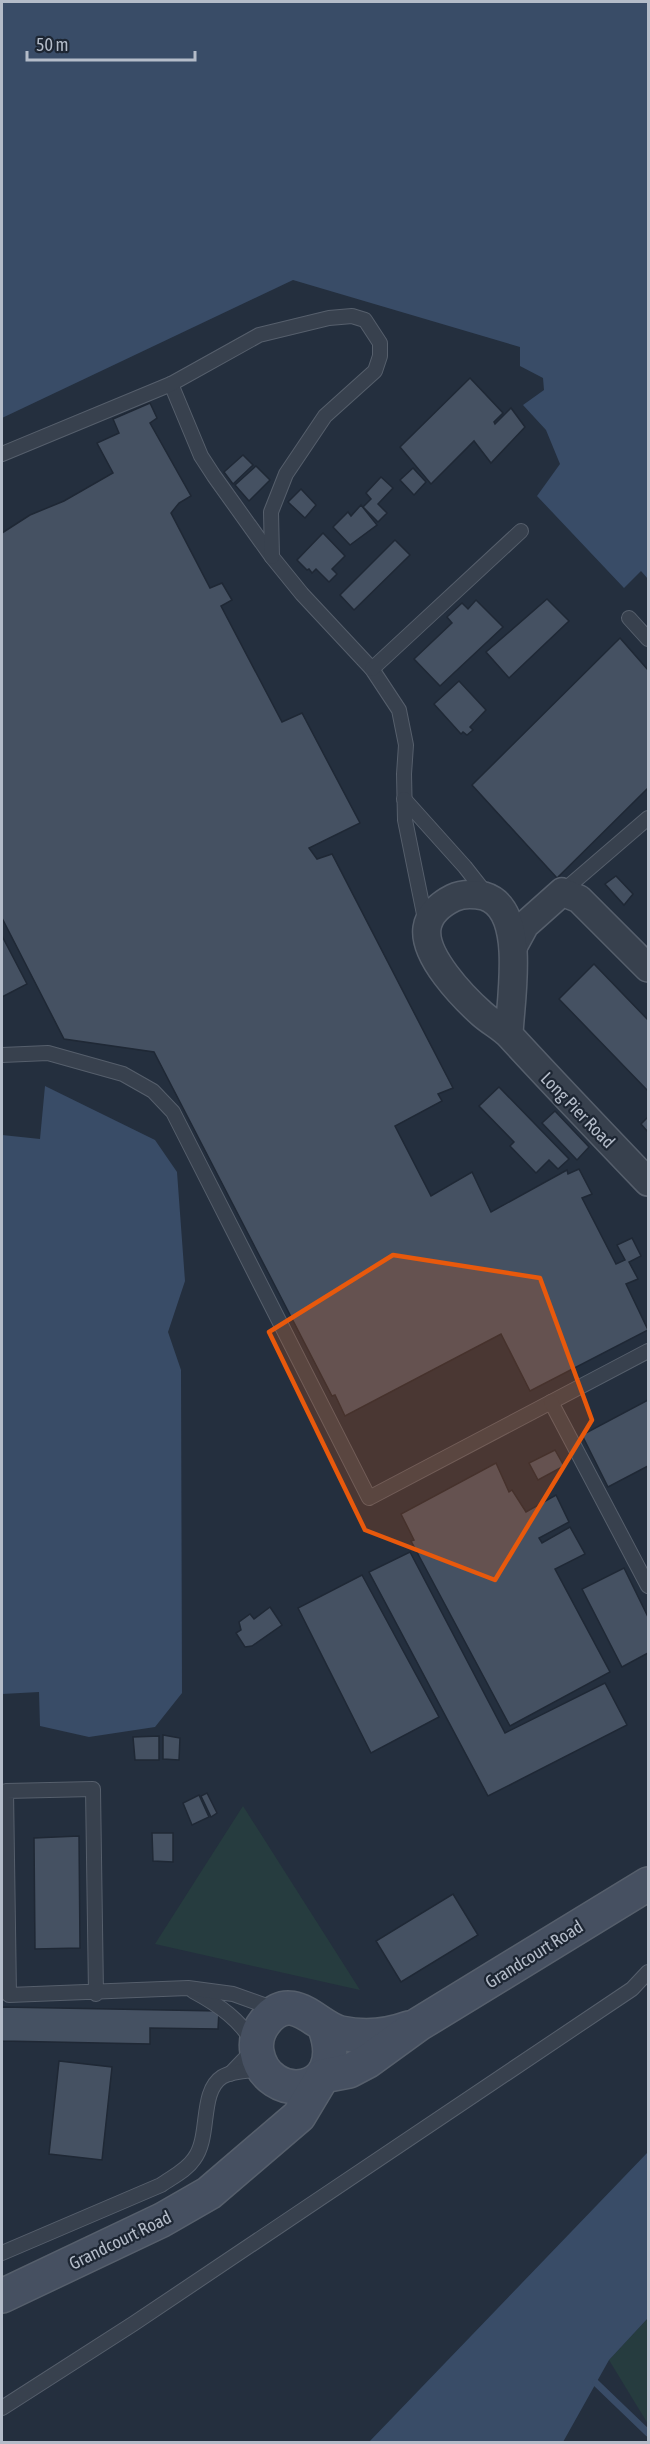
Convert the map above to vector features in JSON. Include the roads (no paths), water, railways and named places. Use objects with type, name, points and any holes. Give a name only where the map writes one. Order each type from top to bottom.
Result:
[{"type":"street","points":[[513,947],[525,925],[562,892],[579,899],[648,968]]},
{"type":"street","points":[[427,929],[430,918],[439,908],[456,897],[474,894],[489,898],[500,906],[507,917],[513,947],[509,1035]]},
{"type":"street","name":"Long Pier Road","points":[[427,929],[429,945],[445,973],[482,1014],[509,1035],[648,1182]]},
{"type":"street","name":"Grandcourt Road","points":[[419,2024],[648,1884]]},
{"type":"street","points":[[234,2175],[248,2159],[267,2120],[264,2064],[258,2032],[280,2011],[292,2009],[305,2011],[325,2028],[339,2033],[376,2036],[394,2034],[419,2024]]},
{"type":"street","points":[[264,2064],[282,2085],[297,2088],[309,2085],[323,2076],[349,2071],[368,2061],[419,2024]]},
{"type":"street","points":[[234,2175],[300,2116],[329,2064],[331,2049],[325,2028]]},
{"type":"street","name":"Grandcourt Road","points":[[2,2296],[193,2204],[234,2175]]},
{"type":"street","points":[[2,2315],[62,2267]]},
{"type":"lane","points":[[2,454],[171,384],[259,335],[300,323],[352,316],[365,320],[380,343],[380,356],[375,371],[326,416],[286,474],[271,512],[272,557]]},
{"type":"lane","points":[[171,384],[201,456],[272,557],[302,594],[372,669],[399,710],[405,728],[404,799],[410,849],[427,929]]},
{"type":"lane","points":[[372,669],[521,531]]},
{"type":"lane","points":[[628,618],[648,639]]},
{"type":"lane","points":[[404,799],[465,867],[489,898]]},
{"type":"lane","points":[[562,892],[648,818]]},
{"type":"lane","points":[[2,1055],[48,1053],[123,1074],[153,1091],[172,1112],[369,1498],[648,1351]]},
{"type":"lane","points":[[551,1402],[648,1586]]},
{"type":"lane","points":[[96,1994],[93,1789],[6,1791],[4,1894],[9,1995],[96,1994],[152,1988],[188,1988],[233,1994],[280,2011]]},
{"type":"lane","points":[[2,2408],[134,2324],[632,1989],[648,1972]]},
{"type":"lane","points":[[188,1988],[216,2003],[237,2020],[264,2064]]},
{"type":"lane","points":[[2,2253],[160,2185],[180,2173],[194,2160],[201,2146],[208,2099],[213,2086],[221,2078],[230,2074],[264,2064]]},
{"type":"lane","points":[[230,2074],[264,2064]]},
{"type":"water","points":[[2,2],[648,2],[648,579],[641,571],[624,588],[537,496],[560,464],[546,430],[523,405],[544,390],[543,378],[520,366],[520,347],[293,280],[2,418]]},
{"type":"water","points":[[45,1086],[155,1140],[177,1172],[185,1281],[168,1332],[181,1370],[182,1693],[155,1727],[89,1737],[40,1726],[39,1692],[2,1694],[2,1135],[40,1139]]},
{"type":"water","points":[[648,2152],[648,2318],[609,2360],[563,2442],[369,2442]]},
{"type":"waterway","points":[[596,2383],[648,2433]]}]
